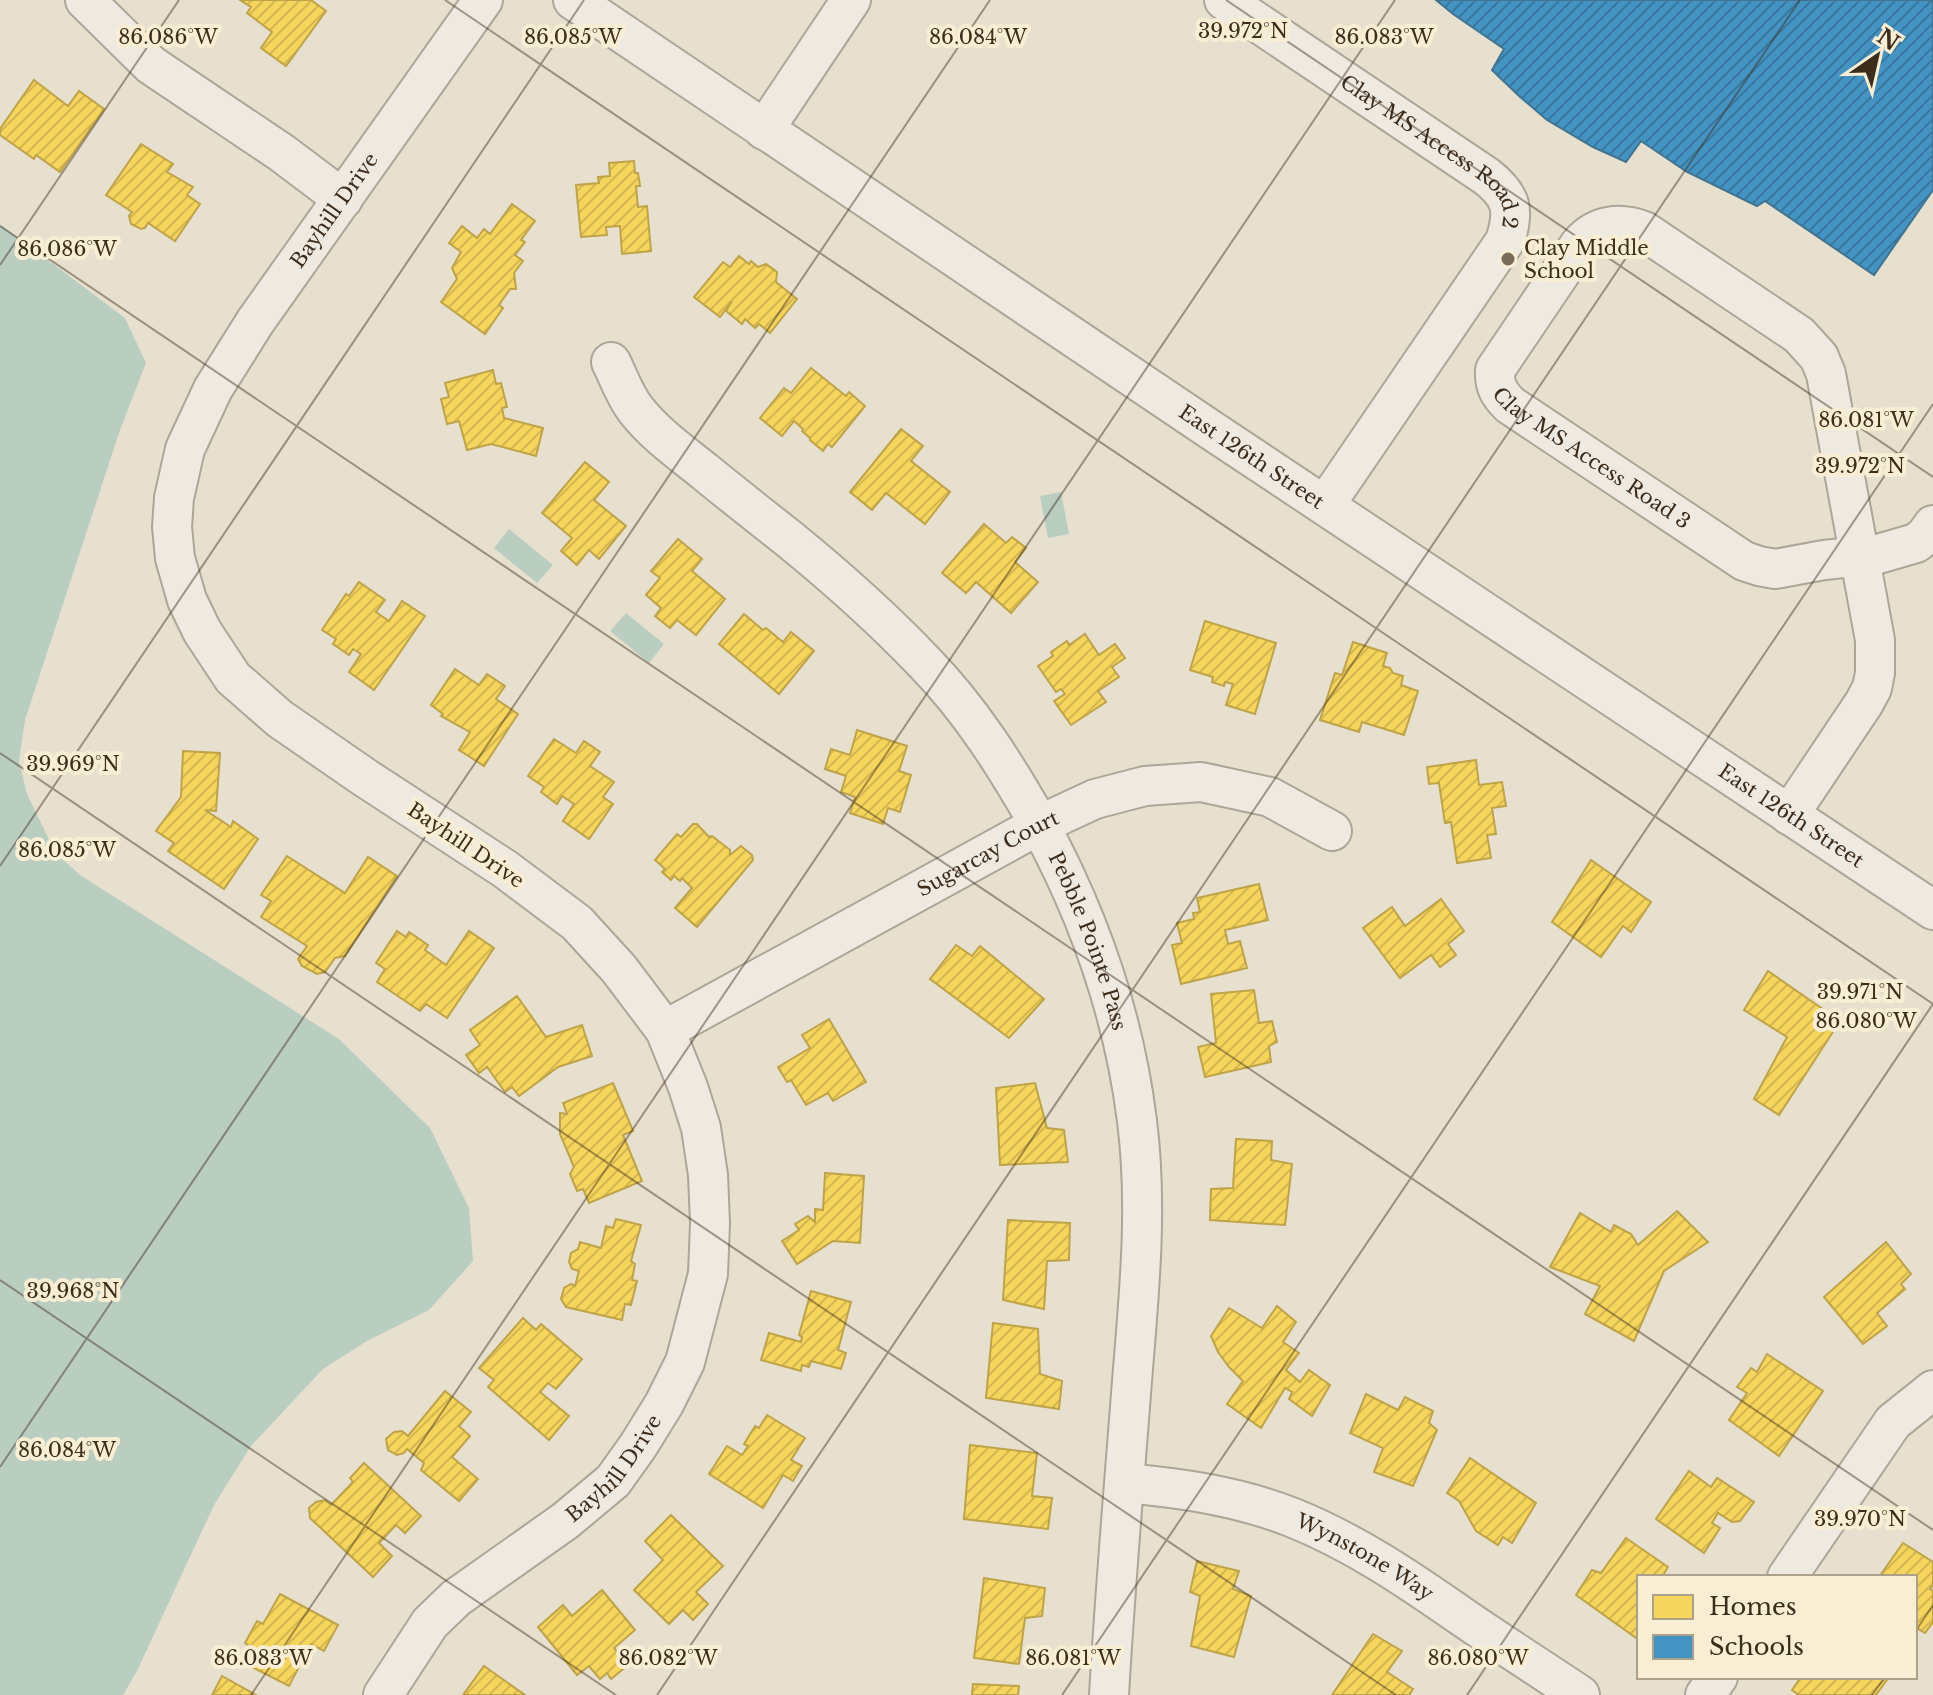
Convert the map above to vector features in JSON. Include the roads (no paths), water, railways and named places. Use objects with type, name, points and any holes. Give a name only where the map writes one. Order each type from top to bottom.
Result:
[{"type":"street","points":[[85,0],[151,65],[282,153],[343,199]]},
{"type":"street","name":"Bayhill Drive","points":[[383,1695],[430,1623],[456,1598],[565,1521],[613,1481],[664,1404],[685,1362],[708,1274],[708,1175],[701,1128],[665,1030],[619,969],[577,923],[505,869],[280,719],[233,678],[202,631],[187,600],[175,558],[172,527],[174,498],[185,449],[213,389],[255,322],[483,0]]},
{"type":"street","name":"East 126th Street","points":[[573,0],[1933,910]]},
{"type":"street","points":[[764,130],[851,0]]},
{"type":"street","name":"Clay MS Access Road 2","points":[[1224,0],[1486,176],[1506,194],[1510,208],[1510,225],[1505,241],[1325,505]]},
{"type":"street","name":"Clay MS Access Road 3","points":[[1789,815],[1864,703],[1875,673],[1875,640],[1861,559],[1826,374],[1819,357],[1799,335],[1644,231],[1621,225],[1608,226],[1586,236],[1495,370],[1496,387],[1502,396],[1510,405],[1744,561],[1775,569],[1843,558],[1861,559]]},
{"type":"street","name":"Pebble Pointe Pass","points":[[611,362],[633,406],[658,434],[810,556],[885,621],[977,723],[1017,784],[1057,856],[1097,952],[1119,1020],[1137,1121],[1142,1188],[1139,1295],[1109,1695]]},
{"type":"street","points":[[1861,559],[1916,543],[1933,525]]},
{"type":"street","name":"Sugarcay Court","points":[[665,1030],[1039,825],[1095,799],[1145,786],[1201,782],[1270,797],[1332,831]]},
{"type":"street","points":[[1788,1575],[1893,1422],[1933,1390]]},
{"type":"street","name":"Wynstone Way","points":[[1125,1483],[1224,1496],[1290,1517],[1350,1544],[1408,1579],[1580,1695]]},
{"type":"place","name":"Clay Middle School","points":[[1508,259]]}]
